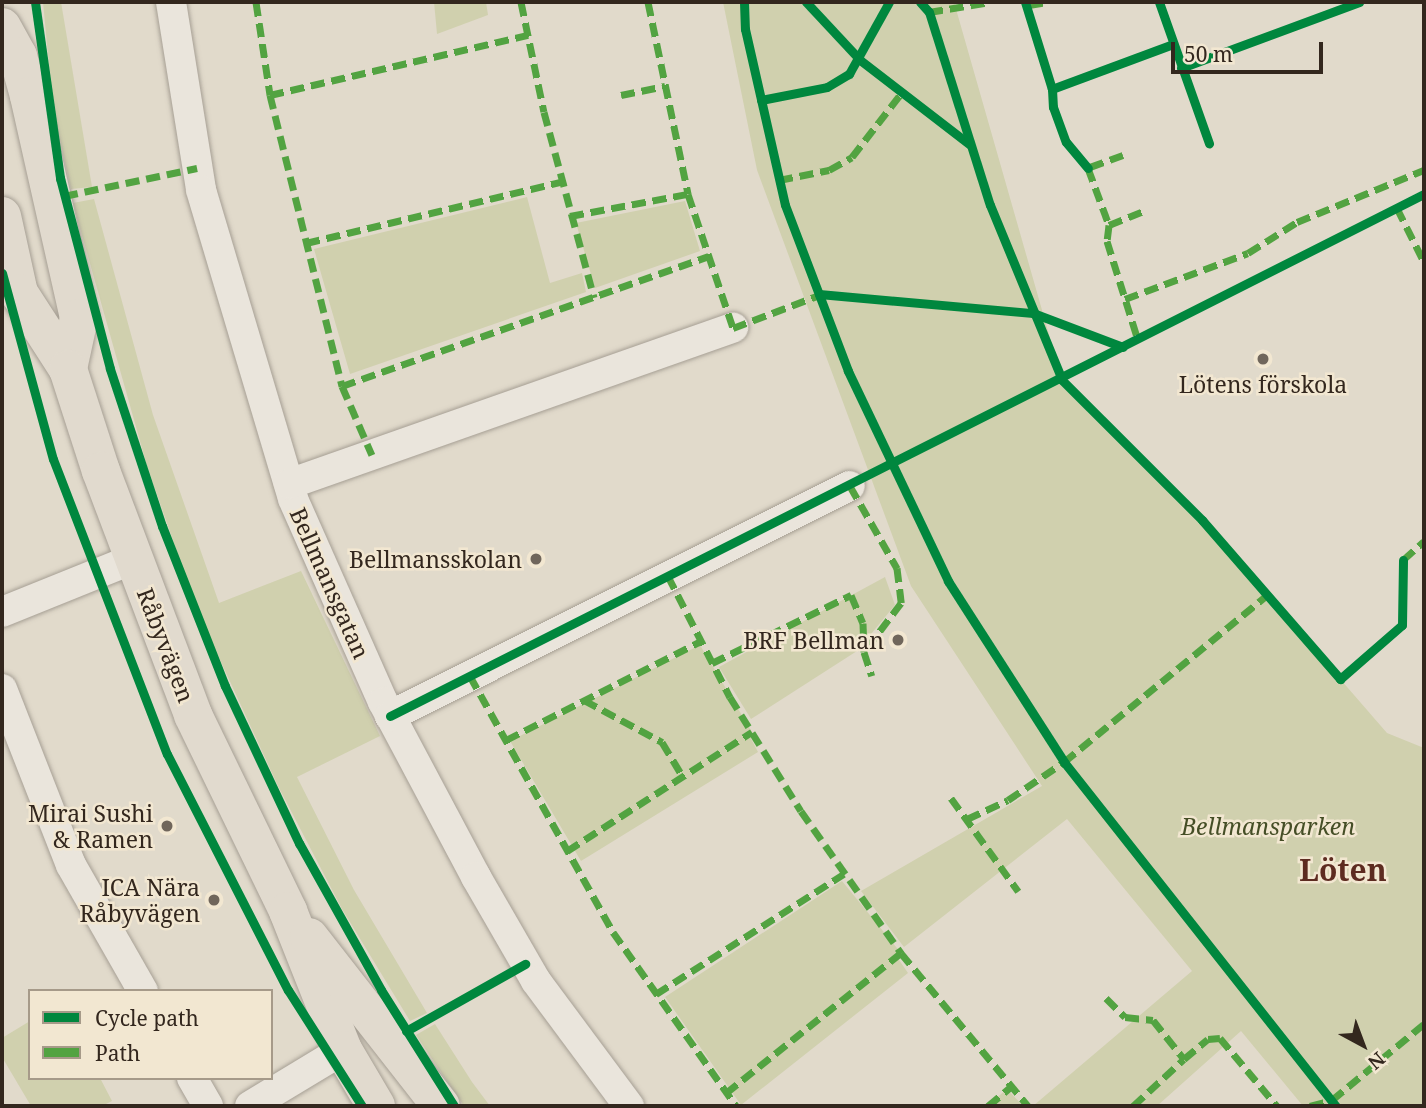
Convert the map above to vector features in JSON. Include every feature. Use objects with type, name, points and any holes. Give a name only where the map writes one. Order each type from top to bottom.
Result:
[{"type":"main road","points":[[2,27],[18,56],[29,96],[79,318],[68,369]]},
{"type":"main road","name":"Råbyvägen","points":[[2,216],[19,293],[68,369],[133,559],[193,715],[288,911],[343,1050],[376,1106]]},
{"type":"main road","name":"Råbyvägen","points":[[288,911],[441,1106]]},
{"type":"street","name":"Bellmansgatan","points":[[171,2],[201,190],[289,484],[390,716],[525,964],[629,1106]]},
{"type":"street","points":[[289,484],[733,328]]},
{"type":"street","points":[[390,716],[850,486]]},
{"type":"street","points":[[2,612],[133,559]]},
{"type":"street","points":[[2,689],[71,864],[142,989]]},
{"type":"street","points":[[250,1106],[343,1050]]},
{"type":"street","points":[[193,1080],[208,1106]]},
{"type":"green space","points":[[43,2],[61,2],[92,187],[71,189],[53,108]]},
{"type":"green space","points":[[434,2],[486,2],[488,15],[437,34]]},
{"type":"green space","name":"Bellmansparken","points":[[723,2],[954,2],[1062,380],[1202,520],[1387,733],[1424,748],[1424,1106],[1303,1106],[1241,1031],[1157,1106],[1033,1106],[1192,971],[1067,819],[904,947],[861,891],[1042,786],[911,586],[757,170]]},
{"type":"green space","points":[[527,197],[550,283],[582,273],[586,292],[350,374],[314,249]]},
{"type":"green space","points":[[94,199],[153,415],[219,603],[301,571],[380,736],[297,777],[354,890],[427,1013],[410,1021],[342,909],[278,786],[198,612],[147,466],[73,203]]},
{"type":"green space","points":[[685,201],[700,251],[595,288],[576,223]]},
{"type":"green space","points":[[885,577],[895,605],[857,651],[751,719],[719,667]]},
{"type":"green space","points":[[700,645],[752,732],[749,735],[758,752],[581,861],[510,741]]},
{"type":"green space","points":[[842,881],[901,953],[897,957],[908,973],[741,1105],[665,997]]},
{"type":"green space","points":[[28,1022],[28,1080],[101,1080],[112,1101],[102,1106],[31,1106],[2,1057],[2,1038]]},
{"type":"green space","points":[[435,1024],[490,1106],[464,1106],[416,1035]]},
{"type":"green space","points":[[1007,1089],[1023,1106],[987,1106]]},
{"type":"marked path","points":[[256,2],[270,95],[342,386],[372,455]]},
{"type":"marked path","points":[[521,2],[544,112],[594,297]]},
{"type":"marked path","points":[[648,2],[688,194],[733,328],[822,294]]},
{"type":"marked path","points":[[929,12],[990,2]]},
{"type":"marked path","points":[[1029,5],[1049,2]]},
{"type":"marked path","points":[[270,95],[528,35]]},
{"type":"marked path","points":[[621,95],[665,86]]},
{"type":"marked path","points":[[779,180],[829,170],[852,157],[903,91]]},
{"type":"marked path","points":[[1123,155],[1088,168],[1109,225],[1144,211]]},
{"type":"marked path","points":[[64,196],[197,168]]},
{"type":"marked path","points":[[1125,299],[1248,253],[1297,222],[1424,170]]},
{"type":"marked path","points":[[306,243],[561,182]]},
{"type":"marked path","points":[[570,216],[688,194]]},
{"type":"marked path","points":[[1397,208],[1424,262]]},
{"type":"marked path","points":[[1109,225],[1107,241],[1138,340]]},
{"type":"marked path","points":[[342,386],[709,256]]},
{"type":"marked path","points":[[850,486],[897,568],[901,603],[864,652],[872,676]]},
{"type":"marked path","points":[[1403,560],[1424,541]]},
{"type":"marked path","points":[[668,576],[730,697],[801,811],[901,953],[1028,1106]]},
{"type":"marked path","points":[[712,663],[851,595],[863,623],[864,652]]},
{"type":"marked path","points":[[967,819],[1008,800],[1064,762],[1267,595]]},
{"type":"marked path","points":[[506,740],[701,641]]},
{"type":"marked path","points":[[470,676],[613,932],[736,1106]]},
{"type":"marked path","points":[[584,700],[662,742],[683,777]]},
{"type":"marked path","points":[[567,851],[752,732]]},
{"type":"marked path","points":[[951,798],[1018,891]]},
{"type":"marked path","points":[[656,994],[844,874]]},
{"type":"marked path","points":[[726,1093],[901,953]]},
{"type":"marked path","points":[[1106,998],[1125,1017],[1153,1020],[1184,1059],[1208,1039],[1220,1038],[1277,1106]]},
{"type":"marked path","points":[[1310,1106],[1332,1100],[1424,1024]]},
{"type":"marked path","points":[[1133,1106],[1184,1059]]},
{"type":"marked path","points":[[988,1106],[1011,1087]]},
{"type":"cycle path","points":[[35,2],[60,178],[110,369],[162,526],[225,686],[299,843],[381,990],[454,1106]]},
{"type":"cycle path","points":[[744,2],[745,29],[785,205],[848,371],[948,581],[1064,762],[1336,1106]]},
{"type":"cycle path","points":[[806,2],[860,60],[969,144]]},
{"type":"cycle path","points":[[761,100],[827,87],[849,74],[889,2]]},
{"type":"cycle path","points":[[920,2],[929,12],[990,205],[1062,380],[1202,520],[1340,679],[1402,625],[1403,560]]},
{"type":"cycle path","points":[[1025,2],[1052,89],[1053,107],[1066,142],[1088,168]]},
{"type":"cycle path","points":[[1159,2],[1209,143]]},
{"type":"cycle path","points":[[1181,68],[1359,2]]},
{"type":"cycle path","points":[[1052,89],[1173,44]]},
{"type":"cycle path","points":[[390,716],[1424,194]]},
{"type":"cycle path","points":[[2,273],[53,459],[167,754],[288,990],[362,1106]]},
{"type":"cycle path","points":[[819,294],[1033,313],[1123,347]]},
{"type":"cycle path","points":[[406,1031],[525,964]]},
{"type":"place","name":"Lötens förskola","points":[[1263,359]]},
{"type":"place","name":"Bellmansskolan","points":[[536,559]]},
{"type":"place","name":"BRF Bellman","points":[[898,640]]},
{"type":"place","name":"Mirai Sushi & Ramen","points":[[167,826]]},
{"type":"place","name":"ICA Nära Råbyvägen","points":[[214,900]]},
{"type":"district","name":"Löten","points":[[1343,870]]}]
